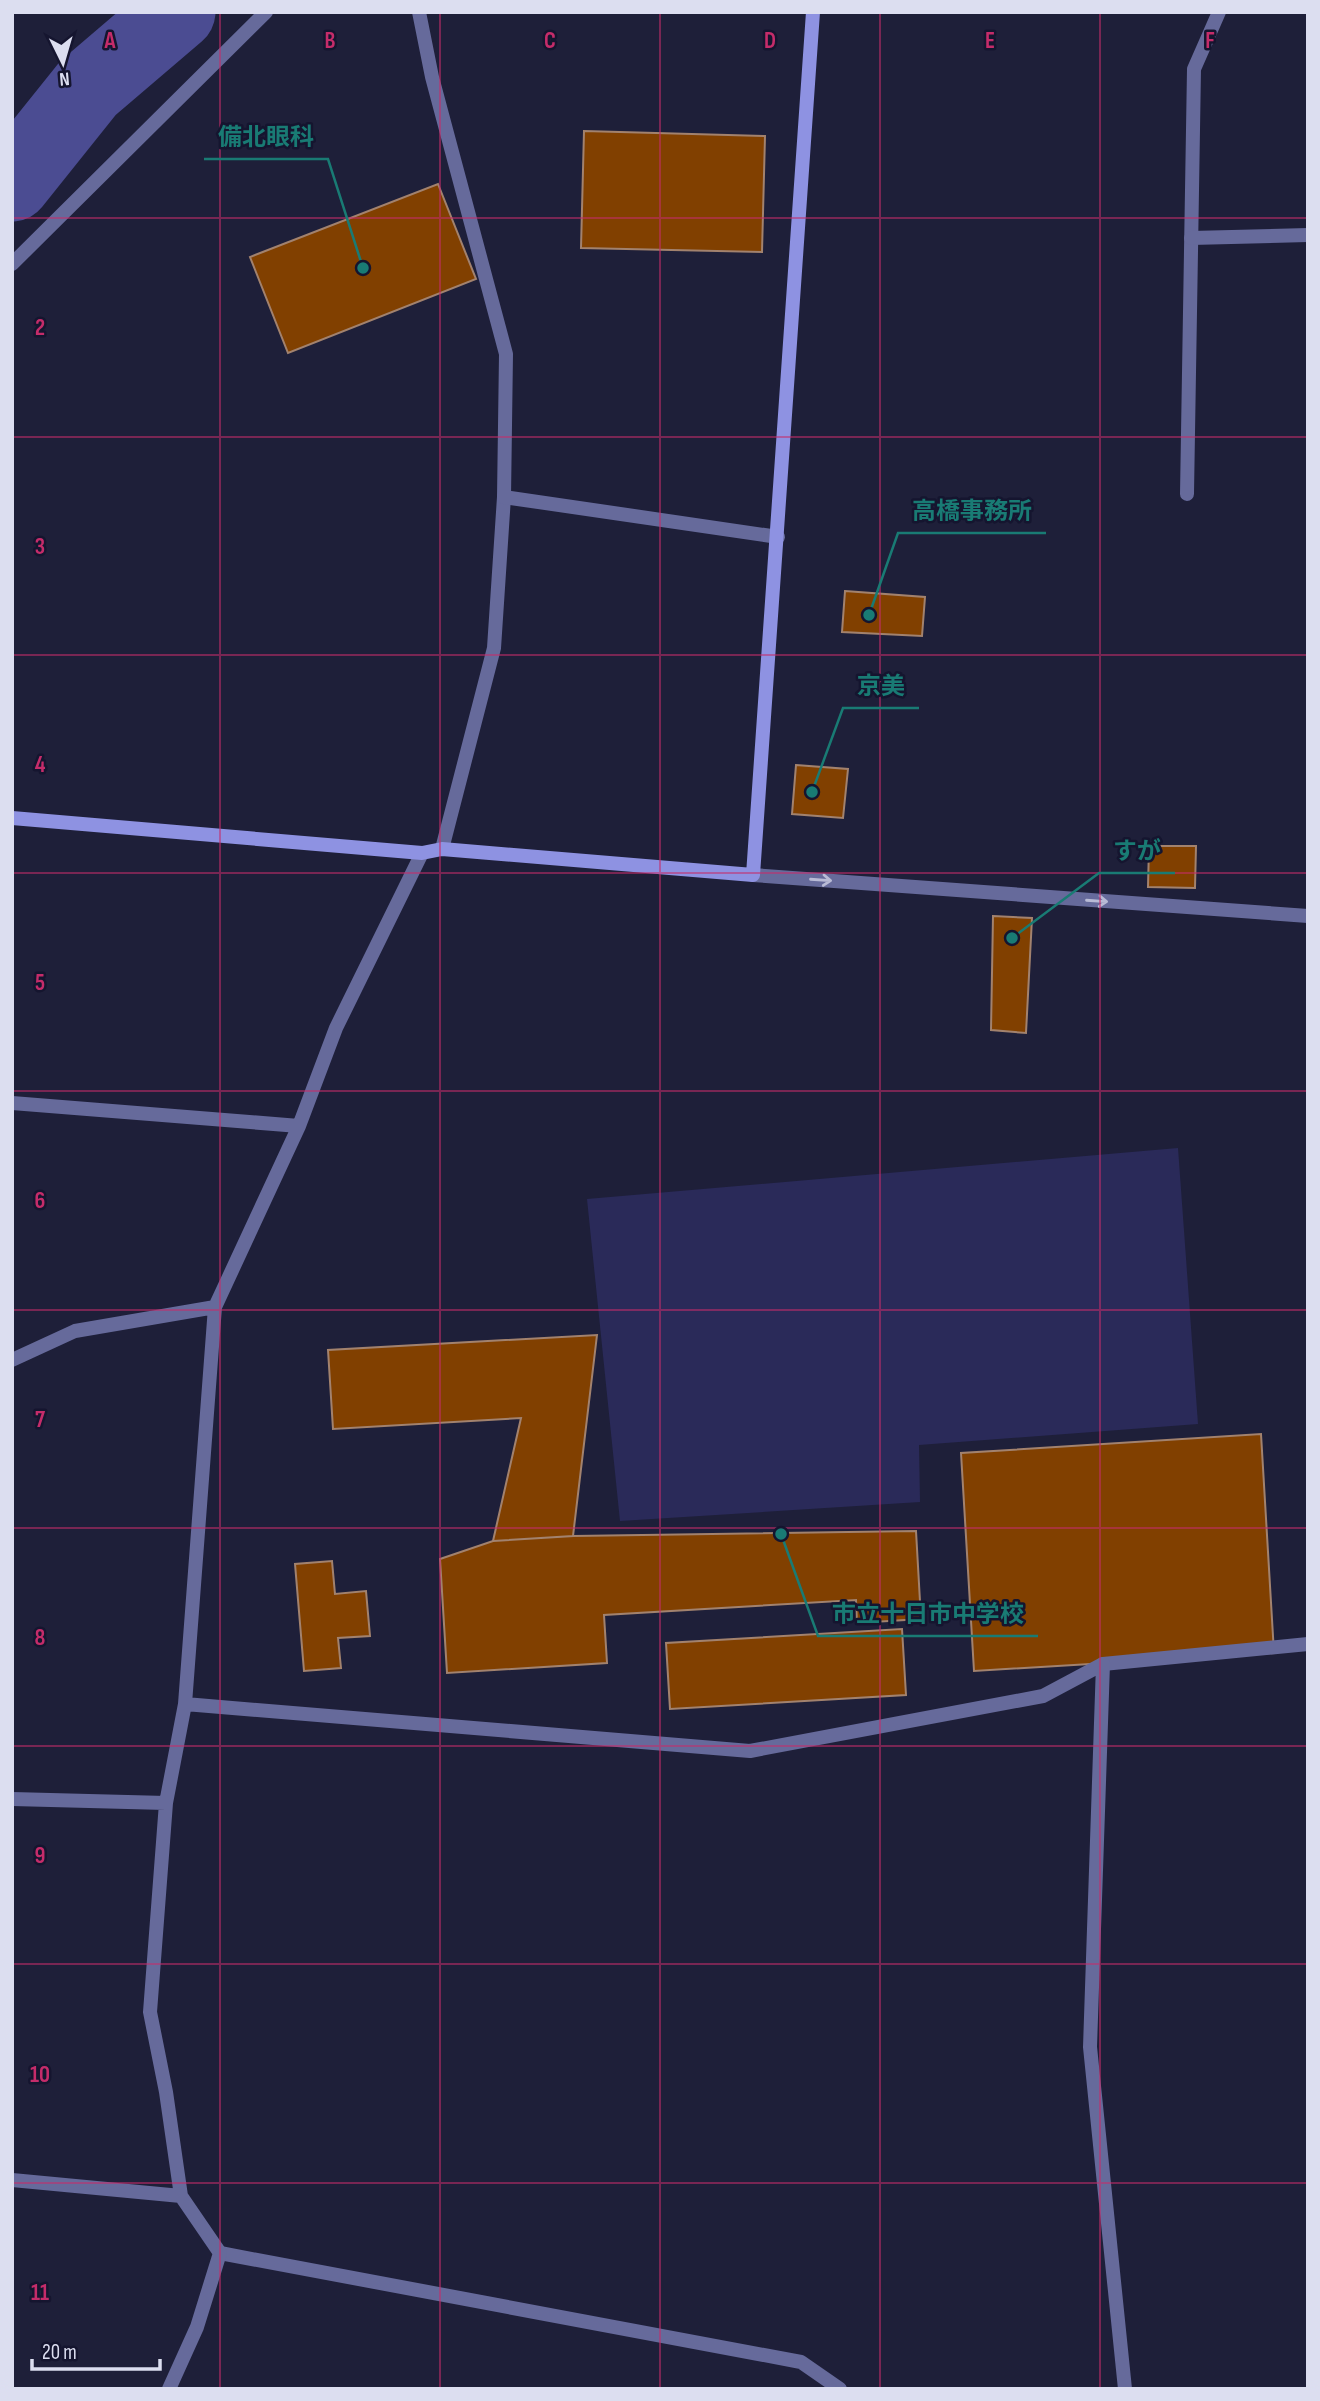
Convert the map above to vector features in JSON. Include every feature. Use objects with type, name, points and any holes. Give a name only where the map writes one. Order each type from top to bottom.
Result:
[{"type":"street","points":[[12,264],[266,12]]},
{"type":"street","points":[[419,12],[432,77],[506,354],[504,497],[494,648],[442,849]]},
{"type":"street","points":[[753,875],[813,12]]},
{"type":"street","points":[[1187,494],[1194,69],[1219,12]]},
{"type":"street","points":[[1191,238],[1308,235]]},
{"type":"street","points":[[504,497],[778,537]]},
{"type":"street","points":[[12,818],[422,853],[442,849],[1308,916]]},
{"type":"street","points":[[422,853],[336,1028],[299,1126],[215,1307],[185,1704],[166,1803],[150,2012],[166,2092],[181,2196],[220,2253],[801,2362],[840,2389]]},
{"type":"street","points":[[12,1103],[299,1126]]},
{"type":"street","points":[[12,1360],[75,1331],[215,1307]]},
{"type":"street","points":[[185,1704],[750,1751],[1043,1696],[1103,1664],[1308,1644]]},
{"type":"street","points":[[1103,1664],[1090,2047],[1125,2389]]},
{"type":"street","points":[[12,1799],[166,1803]]},
{"type":"street","points":[[12,2180],[181,2196]]},
{"type":"street","points":[[169,2389],[197,2326],[220,2253]]},
{"type":"shaded area","points":[[1178,1148],[1198,1424],[919,1445],[920,1502],[620,1521],[587,1199]]},
{"type":"building","points":[[584,131],[765,136],[762,252],[581,248]]},
{"type":"building","points":[[438,184],[476,279],[288,353],[250,257]]},
{"type":"building","points":[[845,591],[925,597],[922,636],[842,632]]},
{"type":"building","points":[[796,765],[848,769],[843,818],[792,814]]},
{"type":"building","points":[[1149,846],[1196,846],[1195,888],[1148,887]]},
{"type":"building","points":[[993,916],[1032,918],[1026,1033],[991,1030]]},
{"type":"building","points":[[597,1335],[573,1536],[493,1541],[521,1418],[333,1429],[328,1350]]},
{"type":"building","points":[[1261,1434],[1274,1653],[974,1671],[961,1453]]},
{"type":"building","points":[[916,1531],[921,1619],[857,1623],[856,1600],[604,1615],[607,1663],[447,1673],[440,1559],[493,1541],[573,1536]]},
{"type":"building","points":[[332,1561],[335,1594],[366,1591],[370,1636],[338,1638],[341,1668],[304,1671],[295,1564]]},
{"type":"building","points":[[902,1629],[906,1695],[670,1709],[666,1643]]},
{"type":"waterway","points":[[12,183],[88,88],[177,12]]},
{"type":"place","name":"備北眼科","points":[[363,268]]},
{"type":"place","name":"高橋事務所","points":[[869,615]]},
{"type":"place","name":"京美","points":[[812,792]]},
{"type":"place","name":"すが","points":[[1012,938]]},
{"type":"place","name":"市立十日市中学校","points":[[781,1534]]}]
